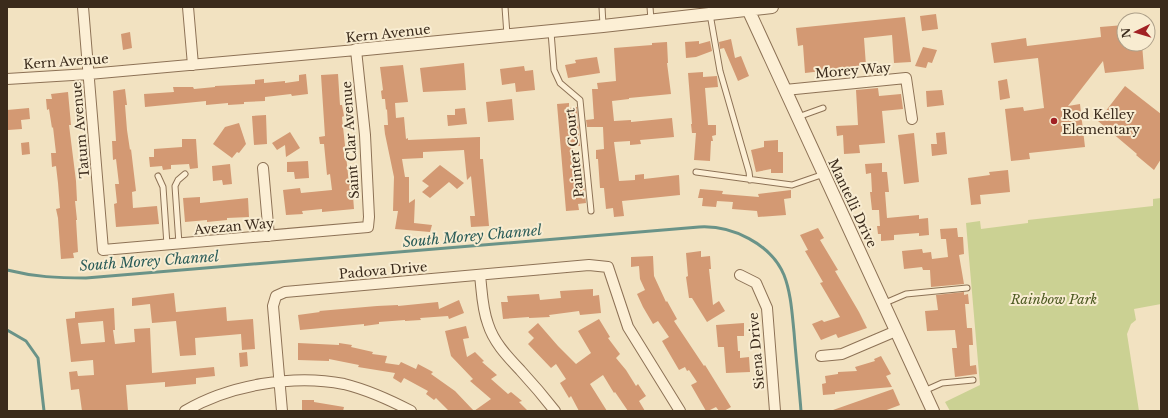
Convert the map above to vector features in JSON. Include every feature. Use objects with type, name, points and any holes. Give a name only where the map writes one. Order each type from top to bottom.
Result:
[{"type":"street","name":"Tatum Avenue","points":[[83,7],[103,250]]},
{"type":"street","points":[[188,7],[193,65]]},
{"type":"street","name":"Kern Avenue","points":[[7,79],[89,74],[552,32],[710,14],[748,8],[772,7]]},
{"type":"street","name":"Mantelli Drive","points":[[748,8],[924,392],[929,410]]},
{"type":"street","name":"Saint Clar Avenue","points":[[356,50],[365,135],[369,217],[368,227]]},
{"type":"street","name":"Morey Way","points":[[785,90],[906,78],[912,119]]},
{"type":"street","points":[[263,168],[269,236]]},
{"type":"street","name":"Avezan Way","points":[[103,250],[368,227]]},
{"type":"street","name":"Padova Drive","points":[[282,411],[273,306],[276,296],[285,292],[589,265],[608,267],[628,327],[680,411]]},
{"type":"street","points":[[480,275],[484,311],[488,326],[495,339],[503,351],[555,411]]},
{"type":"street","name":"Siena Drive","points":[[740,275],[756,283],[766,308],[775,411]]},
{"type":"street","points":[[821,356],[842,354],[896,331]]},
{"type":"street","points":[[185,411],[216,396],[241,388],[279,382],[314,381],[344,384],[367,391],[392,401],[411,411]]},
{"type":"lane","points":[[505,7],[507,36]]},
{"type":"lane","points":[[602,7],[603,26]]},
{"type":"lane","points":[[650,7],[651,21]]},
{"type":"lane","points":[[710,14],[720,71],[750,180]]},
{"type":"lane","name":"Painter Court","points":[[552,32],[554,70],[560,83],[580,100],[592,211]]},
{"type":"lane","points":[[798,116],[823,108]]},
{"type":"lane","points":[[696,172],[792,185],[824,174]]},
{"type":"lane","points":[[179,244],[174,186],[185,174]]},
{"type":"lane","points":[[158,176],[162,187],[167,245]]},
{"type":"lane","points":[[884,304],[906,294],[967,288]]},
{"type":"lane","points":[[924,392],[942,384],[974,380]]},
{"type":"green space","name":"Rainbow Park","points":[[1161,198],[1161,304],[1134,309],[1136,320],[1131,324],[1127,334],[1139,411],[950,411],[945,402],[980,385],[966,223],[980,221],[981,229],[1028,223],[1028,220],[1153,206],[1153,199]]},
{"type":"building","points":[[936,14],[938,29],[922,31],[920,16]]},
{"type":"building","points":[[905,17],[911,62],[894,63],[892,35],[864,38],[866,66],[805,73],[803,45],[798,46],[796,28]]},
{"type":"building","points":[[1116,26],[1116,52],[1143,52],[1144,69],[1105,73],[1103,61],[1068,106],[1080,104],[1085,147],[1029,153],[1030,159],[1011,161],[1005,109],[1023,107],[1024,111],[1044,108],[1038,58],[994,63],[991,43],[1026,38],[1027,46],[1101,37],[1100,27]]},
{"type":"building","points":[[130,32],[132,48],[123,50],[121,34]]},
{"type":"building","points":[[731,39],[735,58],[741,56],[749,76],[738,81],[724,48],[720,49],[719,42]]},
{"type":"building","points":[[699,41],[699,44],[710,41],[712,51],[696,57],[686,58],[685,42]]},
{"type":"building","points":[[667,42],[667,63],[671,94],[612,101],[614,121],[631,120],[631,122],[672,118],[674,137],[640,140],[641,144],[630,145],[630,141],[614,142],[619,181],[635,180],[635,175],[644,174],[644,179],[679,175],[680,195],[622,201],[624,216],[614,217],[613,208],[606,209],[604,188],[600,188],[598,159],[596,159],[596,150],[604,149],[603,127],[587,127],[586,120],[594,119],[592,89],[598,89],[597,83],[616,81],[614,48],[652,45],[652,43]]},
{"type":"building","points":[[923,47],[937,50],[932,63],[928,62],[926,68],[915,66]]},
{"type":"building","points":[[597,57],[600,73],[568,78],[565,65],[576,63],[575,60]]},
{"type":"building","points":[[464,63],[466,90],[423,92],[420,68]]},
{"type":"building","points":[[403,65],[408,102],[395,103],[396,118],[404,117],[406,139],[480,137],[480,159],[483,159],[489,226],[471,227],[470,216],[475,216],[471,176],[467,180],[464,150],[423,152],[423,158],[402,159],[405,177],[409,177],[409,203],[415,199],[414,223],[432,225],[430,232],[395,229],[398,211],[393,211],[394,177],[385,134],[384,125],[388,125],[387,109],[386,110],[385,99],[382,99],[381,91],[383,90],[380,67]]},
{"type":"building","points":[[524,66],[525,71],[533,70],[535,90],[516,92],[515,83],[502,85],[500,69]]},
{"type":"building","points":[[703,72],[703,77],[717,76],[718,87],[705,88],[708,125],[716,125],[716,135],[712,136],[713,141],[711,141],[710,161],[694,160],[696,133],[692,133],[691,124],[688,73]]},
{"type":"building","points":[[306,74],[308,94],[265,97],[265,101],[244,102],[244,104],[228,105],[228,103],[206,105],[206,101],[145,107],[144,94],[174,92],[173,87],[193,87],[194,89],[215,86],[255,84],[255,80],[264,79],[264,83],[285,81],[285,83],[299,81],[299,75]]},
{"type":"building","points":[[338,74],[340,105],[342,105],[344,116],[342,117],[349,184],[352,183],[354,209],[322,212],[322,209],[302,211],[303,214],[286,215],[283,190],[300,188],[301,193],[332,190],[330,174],[327,175],[324,144],[320,144],[319,137],[325,136],[321,75]]},
{"type":"building","points":[[1007,79],[1010,98],[1000,100],[998,81]]},
{"type":"building","points":[[1125,86],[1161,114],[1161,159],[1154,170],[1098,121]]},
{"type":"building","points":[[878,88],[879,96],[901,94],[903,109],[882,111],[885,143],[859,145],[860,153],[844,154],[843,135],[837,136],[836,126],[858,125],[856,90]]},
{"type":"building","points":[[125,89],[127,105],[125,105],[127,130],[136,191],[132,192],[133,208],[157,206],[159,224],[116,227],[114,204],[117,203],[115,184],[119,184],[116,159],[113,160],[112,141],[116,141],[113,91]]},
{"type":"building","points":[[942,90],[944,105],[927,107],[926,91]]},
{"type":"building","points":[[68,92],[71,125],[69,125],[76,181],[77,201],[75,201],[78,252],[73,253],[74,258],[61,259],[56,209],[60,208],[58,183],[56,166],[52,167],[51,153],[56,153],[53,127],[52,128],[49,109],[47,110],[46,99],[52,99],[51,94]]},
{"type":"building","points":[[512,99],[514,120],[488,122],[486,102]]},
{"type":"building","points":[[569,103],[569,108],[577,107],[580,146],[573,146],[575,165],[582,164],[586,203],[578,204],[579,210],[566,211],[557,104]]},
{"type":"building","points":[[29,108],[30,119],[21,120],[22,129],[8,130],[7,110]]},
{"type":"building","points":[[465,108],[467,124],[448,126],[447,115],[455,115],[455,109]]},
{"type":"building","points":[[266,115],[267,144],[254,145],[252,116]]},
{"type":"building","points":[[239,123],[246,144],[239,153],[237,152],[232,158],[213,144],[225,127]]},
{"type":"building","points":[[290,132],[300,148],[286,157],[285,145],[277,150],[272,143]]},
{"type":"building","points":[[945,132],[947,154],[932,156],[931,144],[937,144],[936,133]]},
{"type":"building","points":[[914,133],[919,182],[904,184],[898,135]]},
{"type":"building","points":[[182,139],[196,139],[198,168],[190,169],[189,164],[171,165],[171,169],[163,170],[162,166],[150,167],[149,157],[154,157],[154,149],[182,147]]},
{"type":"building","points":[[778,140],[778,152],[783,152],[783,173],[771,173],[771,169],[756,172],[751,150],[764,147],[764,141]]},
{"type":"building","points":[[29,142],[30,154],[22,155],[21,143]]},
{"type":"building","points":[[308,161],[309,178],[295,179],[294,172],[287,172],[287,162]]},
{"type":"building","points":[[882,163],[882,172],[887,172],[889,192],[885,192],[887,218],[919,215],[919,219],[928,218],[929,235],[919,236],[919,233],[894,235],[894,240],[881,241],[881,234],[878,234],[877,226],[880,226],[879,210],[872,210],[870,192],[872,192],[871,173],[866,174],[865,164]]},
{"type":"building","points":[[230,164],[232,184],[223,185],[222,180],[213,181],[212,166]]},
{"type":"building","points":[[440,165],[464,183],[457,189],[449,182],[430,198],[422,192],[429,186],[422,181]]},
{"type":"building","points":[[1008,170],[1010,192],[980,195],[981,204],[971,205],[968,178],[990,175],[989,172]]},
{"type":"building","points":[[700,189],[723,191],[722,194],[759,197],[758,194],[791,190],[791,198],[784,199],[786,215],[758,217],[757,211],[732,209],[733,202],[717,201],[716,207],[702,206],[703,198],[698,198]]},
{"type":"building","points":[[200,197],[200,203],[248,198],[249,217],[227,218],[227,220],[207,222],[207,220],[185,222],[183,198]]},
{"type":"building","points":[[818,228],[824,238],[820,240],[838,270],[835,271],[867,328],[838,338],[836,334],[821,340],[812,324],[822,320],[824,322],[840,317],[820,283],[823,282],[805,251],[808,250],[800,235]]},
{"type":"building","points":[[957,228],[958,237],[963,237],[964,254],[959,255],[964,284],[931,287],[930,270],[923,270],[922,267],[904,269],[902,251],[922,249],[923,253],[931,252],[932,259],[948,257],[946,239],[941,239],[940,229]]},
{"type":"building","points":[[701,251],[701,257],[710,256],[711,269],[709,269],[713,305],[719,301],[725,311],[707,322],[692,298],[689,298],[686,277],[688,276],[686,253]]},
{"type":"building","points":[[653,256],[654,276],[666,302],[667,301],[677,319],[674,321],[704,366],[705,365],[731,407],[724,411],[719,411],[716,407],[706,411],[691,385],[697,382],[689,370],[687,371],[685,367],[679,370],[662,341],[669,337],[658,321],[653,324],[637,294],[645,290],[640,279],[639,266],[631,267],[631,257]]},
{"type":"building","points":[[593,289],[593,296],[599,295],[601,313],[580,315],[579,311],[549,315],[550,317],[503,319],[501,302],[508,302],[507,296],[539,294],[540,300],[561,298],[560,291]]},
{"type":"building","points":[[964,292],[964,295],[968,294],[969,304],[965,304],[967,328],[972,328],[973,345],[969,345],[970,366],[976,365],[977,374],[955,377],[952,348],[957,348],[955,330],[927,331],[925,311],[938,310],[936,295]]},
{"type":"building","points":[[174,293],[176,312],[226,307],[227,321],[253,319],[255,349],[242,350],[241,334],[195,338],[196,355],[180,356],[176,321],[152,323],[150,304],[132,306],[132,298]]},
{"type":"building","points":[[459,300],[464,313],[449,319],[448,316],[420,318],[421,320],[379,322],[379,324],[364,326],[364,324],[300,330],[298,315],[320,312],[319,311],[438,302],[439,309]]},
{"type":"building","points":[[114,308],[115,330],[113,330],[115,344],[135,342],[134,329],[150,328],[152,373],[214,367],[215,376],[196,378],[196,384],[165,387],[165,382],[126,385],[128,411],[82,411],[79,389],[71,390],[69,372],[77,371],[78,376],[94,375],[93,360],[71,362],[66,319],[75,318],[75,312]],"holes":[[[103,321],[105,342],[81,344],[78,323]]]},
{"type":"building","points":[[599,319],[610,337],[608,338],[620,354],[616,358],[636,386],[638,384],[646,396],[639,401],[645,411],[628,411],[615,392],[614,393],[603,375],[590,384],[607,411],[579,411],[571,396],[569,398],[560,383],[566,379],[556,364],[551,368],[528,344],[534,338],[528,332],[538,323],[576,364],[591,353],[578,331]]},
{"type":"building","points":[[744,323],[744,336],[737,336],[738,351],[740,351],[740,358],[749,357],[750,372],[726,373],[724,347],[718,347],[716,325]]},
{"type":"building","points":[[466,326],[469,338],[463,339],[467,357],[475,352],[484,361],[482,362],[497,375],[491,379],[508,394],[511,392],[522,401],[519,402],[528,411],[474,411],[491,399],[470,381],[473,379],[451,356],[445,331]]},
{"type":"building","points":[[298,343],[339,345],[339,343],[352,345],[351,347],[373,352],[372,354],[387,356],[385,363],[399,365],[401,362],[416,369],[418,364],[433,372],[431,374],[455,391],[474,411],[449,411],[436,398],[434,400],[426,394],[428,391],[404,378],[401,383],[393,378],[395,373],[358,367],[359,365],[329,359],[329,361],[298,360]]},
{"type":"building","points":[[247,352],[248,366],[240,367],[239,353]]},
{"type":"building","points":[[881,356],[891,374],[886,376],[892,387],[835,392],[835,394],[823,395],[822,384],[826,383],[825,376],[838,374],[838,372],[857,371],[855,367],[875,361],[874,359]]},
{"type":"building","points":[[893,389],[900,405],[884,411],[833,411],[833,410]]},
{"type":"building","points":[[302,400],[314,400],[314,402],[344,407],[343,411],[302,411]]},
{"type":"waterway","name":"South Morey Channel","points":[[7,270],[46,277],[86,278],[699,227],[724,229],[737,233],[760,246],[770,254],[784,275],[792,310],[801,411]]},
{"type":"waterway","points":[[7,330],[26,341],[38,358],[44,411]]},
{"type":"place","name":"Rod Kelley Elementary","points":[[1054,121]]}]
